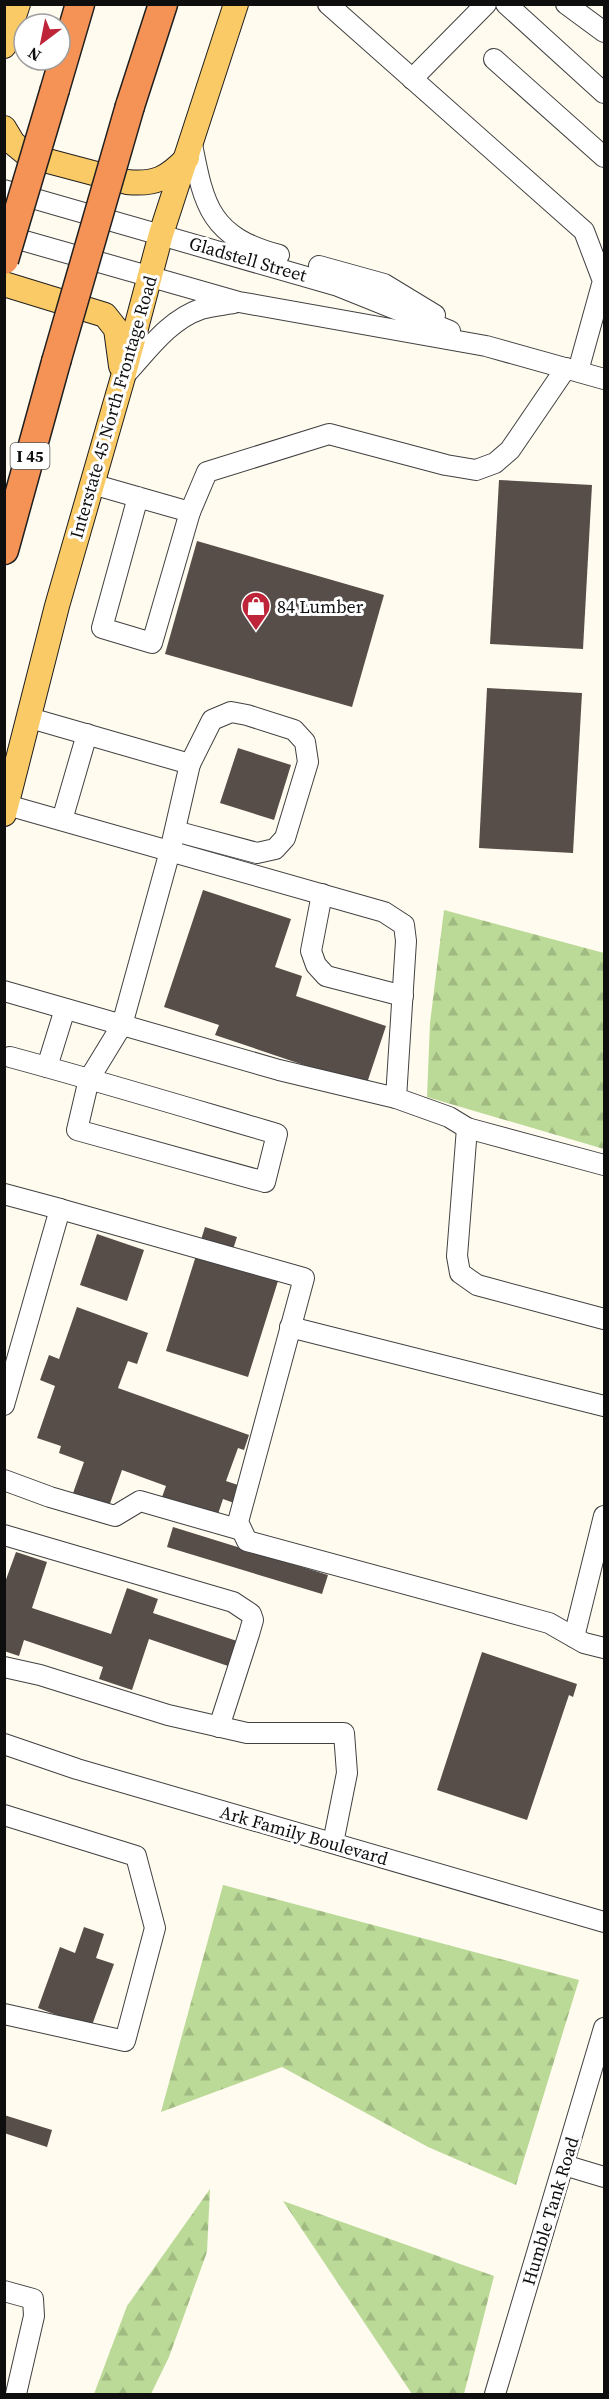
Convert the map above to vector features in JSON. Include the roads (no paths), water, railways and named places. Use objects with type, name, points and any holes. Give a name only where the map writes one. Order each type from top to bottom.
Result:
[{"type":"highway","points":[[4,260],[80,4]]},
{"type":"highway","name":"I 45","points":[[4,550],[130,106],[162,4]]},
{"type":"main road","points":[[4,46],[18,4]]},
{"type":"main road","name":"Interstate 45 North Frontage Road","points":[[6,809],[57,606],[123,377],[161,234],[236,4]]},
{"type":"main road","points":[[4,128],[14,143],[29,156],[141,184],[164,178],[189,151]]},
{"type":"main road","points":[[4,284],[105,315],[116,329],[123,377]]},
{"type":"street","points":[[138,497],[102,628],[152,643],[190,512],[207,472],[329,434],[446,465],[476,470],[495,463],[510,450],[572,369],[604,279],[584,231],[328,4]]},
{"type":"street","points":[[412,79],[486,4]]},
{"type":"street","points":[[506,4],[604,93]]},
{"type":"street","points":[[566,4],[604,32]]},
{"type":"street","points":[[494,59],[604,157]]},
{"type":"street","points":[[189,151],[206,204],[226,231],[243,242],[267,252],[384,284],[486,346]]},
{"type":"street","name":"Gladstell Street","points":[[4,190],[338,286],[486,346]]},
{"type":"street","name":"Gladstell Street","points":[[4,235],[238,302],[486,346],[604,379]]},
{"type":"street","points":[[123,377],[166,330],[179,320],[201,309],[238,302]]},
{"type":"street","points":[[92,484],[190,512]]},
{"type":"street","points":[[6,1062],[47,1067],[89,1079],[277,1134],[265,1182],[77,1130],[89,1079],[122,1025],[170,851],[190,764],[212,720],[231,712],[247,715],[294,730],[305,742],[308,762],[285,838],[275,849],[257,853],[175,831]]},
{"type":"street","points":[[30,718],[190,764]]},
{"type":"street","points":[[62,820],[87,734]]},
{"type":"street","points":[[6,809],[62,820],[384,912],[404,925],[406,941],[396,1098]]},
{"type":"street","points":[[322,894],[311,951],[316,965],[326,976],[403,996]]},
{"type":"street","points":[[4,991],[279,1070],[396,1098],[449,1117],[467,1128],[604,1165]]},
{"type":"street","points":[[47,1067],[65,1009]]},
{"type":"street","points":[[467,1128],[458,1256],[460,1273],[477,1285],[604,1319]]},
{"type":"street","points":[[4,1194],[304,1278],[238,1522],[247,1541],[549,1623],[584,1643],[604,1648]]},
{"type":"street","points":[[4,1405],[60,1209]]},
{"type":"street","points":[[290,1327],[604,1406]]},
{"type":"street","points":[[4,1480],[115,1516],[140,1501],[242,1530]]},
{"type":"street","points":[[574,1637],[604,1516]]},
{"type":"street","points":[[4,1535],[233,1602],[251,1614],[253,1620],[219,1727]]},
{"type":"street","points":[[4,1667],[40,1675],[168,1715],[247,1733],[344,1733],[347,1773],[333,1844]]},
{"type":"street","name":"Ark Family Boulevard","points":[[4,1744],[77,1769],[604,1922]]},
{"type":"street","points":[[4,1815],[136,1856],[155,1928],[125,2041],[4,2014]]},
{"type":"street","name":"Humble Tank Road","points":[[495,2394],[604,2028]]},
{"type":"street","points":[[564,2165],[604,2177]]},
{"type":"street","points":[[4,2291],[33,2299],[34,2316],[16,2394]]},
{"type":"place","name":"84 Lumber","points":[[256,632]]}]
